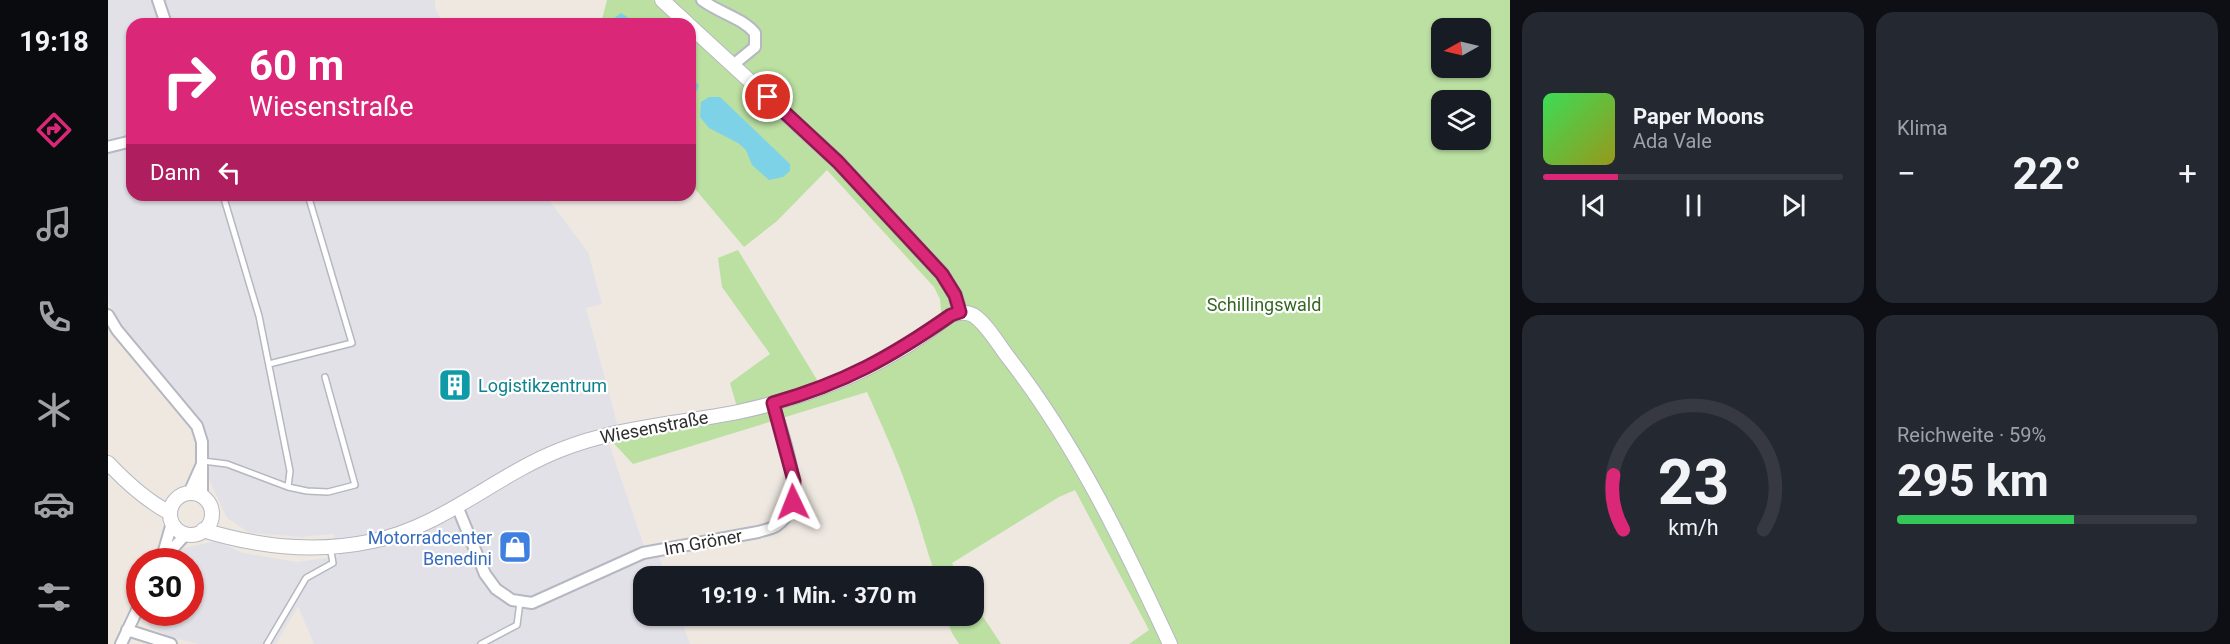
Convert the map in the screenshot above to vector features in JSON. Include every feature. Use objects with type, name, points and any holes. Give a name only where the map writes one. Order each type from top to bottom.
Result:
[{"type":"street","points":[[158,0],[164,18]]},
{"type":"street","points":[[662,0],[681,18]]},
{"type":"street","points":[[702,0],[749,26],[755,33],[755,47],[733,65]]},
{"type":"street","points":[[696,31],[838,162],[942,274],[955,295],[960,312],[974,316],[986,328],[1016,367],[1070,447],[1113,525],[1170,644]]},
{"type":"street","points":[[108,147],[126,142]]},
{"type":"street","name":"Wiesenstraße","points":[[207,525],[259,544],[303,548],[375,541],[406,531],[457,506],[526,466],[560,450],[619,431],[738,412],[822,388],[859,372],[898,351],[951,315],[960,312]]},
{"type":"street","points":[[108,315],[117,330],[197,426],[202,442],[203,461],[190,496],[171,507],[171,518],[164,548]]},
{"type":"street","name":"Im Gröner","points":[[520,601],[532,603],[642,553],[758,532],[775,526],[785,517],[793,502],[794,481],[773,403]]},
{"type":"street","points":[[108,463],[141,493],[171,518],[180,532],[198,533],[207,525],[210,506],[190,496],[160,497],[141,493]]},
{"type":"street","points":[[457,506],[485,573],[496,589],[512,600],[520,601]]},
{"type":"street","points":[[173,548],[186,534]]},
{"type":"street","points":[[121,644],[130,626]]},
{"type":"street","points":[[128,630],[171,644]]},
{"type":"lane","points":[[225,201],[259,316],[290,471],[288,487]]},
{"type":"lane","points":[[269,364],[352,343],[310,201]]},
{"type":"lane","points":[[203,461],[227,464],[288,487],[328,492],[355,485],[325,377]]},
{"type":"lane","points":[[267,644],[306,578],[333,563],[330,547]]},
{"type":"lane","points":[[481,644],[517,625],[520,601]]},
{"type":"shaded area","points":[[108,0],[435,0],[435,8],[440,18],[126,18],[126,201],[550,201],[588,252],[602,304],[586,308],[619,431],[606,435],[646,552],[656,549],[662,566],[633,566],[633,626],[683,626],[690,644],[314,644],[298,606],[276,644],[199,644],[174,638],[151,628],[149,626],[204,626],[204,548],[184,548],[216,541],[243,553],[297,562],[339,556],[333,534],[301,537],[250,533],[227,518],[209,479],[209,454],[203,426],[121,326],[109,303]]},
{"type":"green space","points":[[607,0],[653,0],[676,18],[602,18]]},
{"type":"green space","name":"Schillingswald","points":[[666,0],[1510,0],[1510,644],[1129,644],[1149,630],[1075,490],[1059,497],[952,563],[953,566],[932,566],[890,443],[867,392],[633,464],[606,435],[738,411],[730,383],[770,354],[722,287],[718,258],[738,250],[822,388],[942,321],[940,299],[934,287],[827,170],[777,221],[744,247],[696,190],[696,18],[680,18]]},
{"type":"green space","points":[[984,618],[1001,644],[959,644],[949,626],[984,626]]},
{"type":"water","points":[[621,13],[629,18],[615,18]]},
{"type":"water","points":[[709,97],[720,97],[790,164],[790,171],[783,177],[769,180],[752,165],[746,150],[738,143],[709,128],[700,117],[701,102]]},
{"type":"place","name":"Logistikzentrum","points":[[455,385]]},
{"type":"place","name":"Motorradcenter Benedini","points":[[515,547]]},
{"type":"route","points":[[768,97],[838,162],[942,274],[955,295],[960,312],[951,315],[898,351],[859,372],[822,388],[773,403],[794,481],[793,502]]}]
